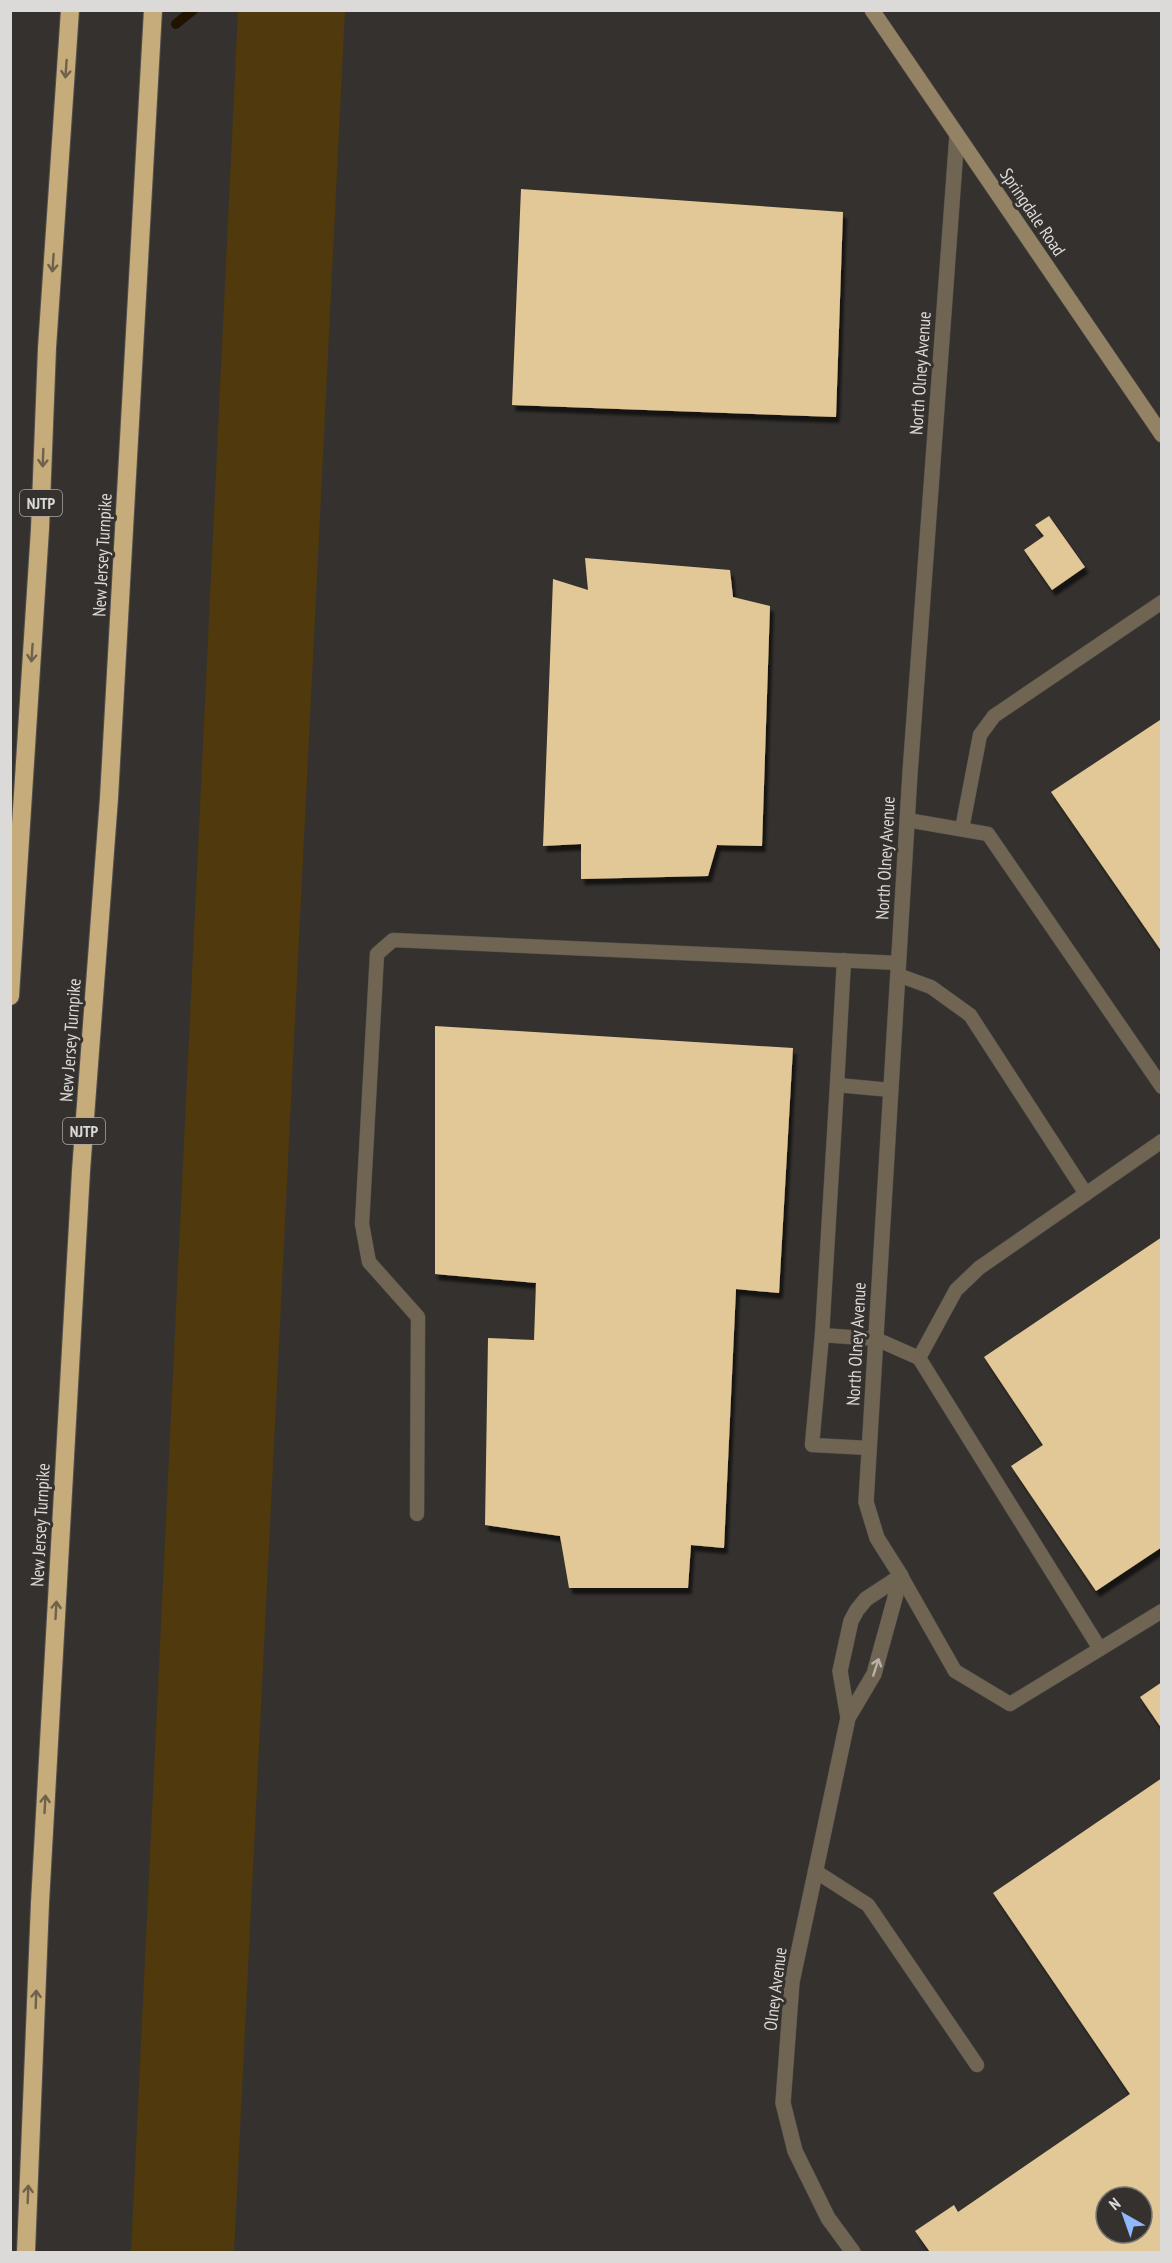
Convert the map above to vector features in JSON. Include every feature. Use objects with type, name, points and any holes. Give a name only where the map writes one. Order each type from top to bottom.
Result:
[{"type":"highway","name":"NJTP","points":[[10,996],[40,529],[47,348],[70,10]]},
{"type":"highway","name":"New Jersey Turnpike","points":[[26,2253],[40,1903],[80,1194],[109,798],[153,10]]},
{"type":"main road","name":"Springdale Road","points":[[872,10],[1161,435]]},
{"type":"street","name":"North Olney Avenue","points":[[901,1576],[877,1538],[866,1502],[907,820],[957,135]]},
{"type":"street","name":"Olney Avenue","points":[[848,1718],[840,1671],[851,1621],[866,1599],[901,1576]]},
{"type":"street","name":"Olney Avenue","points":[[853,2253],[828,2218],[795,2151],[783,2103],[792,1982],[848,1718],[874,1674],[901,1576]]},
{"type":"lane","points":[[962,829],[980,735],[994,716],[1161,602]]},
{"type":"lane","points":[[907,820],[988,834],[1161,1087]]},
{"type":"lane","points":[[417,1514],[418,1317],[369,1262],[362,1224],[377,954],[393,940],[844,960],[898,969],[931,987],[970,1015],[1086,1194]]},
{"type":"lane","points":[[844,960],[822,1335],[812,1445],[869,1448]]},
{"type":"lane","points":[[837,1085],[891,1090]]},
{"type":"lane","points":[[919,1358],[956,1290],[979,1269],[1161,1142]]},
{"type":"lane","points":[[822,1335],[876,1339],[919,1358],[1100,1649]]},
{"type":"lane","points":[[901,1576],[955,1671],[1010,1704],[1161,1611]]},
{"type":"lane","points":[[815,1871],[868,1905],[977,2065]]},
{"type":"shaded area","points":[[238,11],[345,11],[234,2252],[131,2252]]},
{"type":"building","points":[[521,189],[843,212],[836,417],[512,405]]},
{"type":"building","points":[[1049,516],[1085,567],[1052,590],[1024,550],[1044,536],[1035,525]]},
{"type":"building","points":[[585,558],[730,570],[733,597],[770,606],[762,846],[717,845],[708,876],[581,879],[581,844],[543,846],[553,579],[588,590]]},
{"type":"building","points":[[1160,720],[1162,722],[1162,952],[1051,792]]},
{"type":"building","points":[[435,1026],[793,1048],[779,1293],[736,1289],[724,1548],[691,1545],[688,1588],[569,1588],[560,1536],[485,1525],[488,1338],[534,1340],[536,1283],[435,1274]]},
{"type":"building","points":[[1162,1237],[1162,1547],[1096,1591],[1011,1466],[1043,1445],[984,1357]]},
{"type":"building","points":[[1162,1682],[1162,1729],[1140,1697]]},
{"type":"building","points":[[1162,1778],[1162,2252],[930,2252],[915,2231],[954,2205],[958,2212],[1130,2094],[993,1893]]},
{"type":"waterway","points":[[176,24],[193,10]]}]
